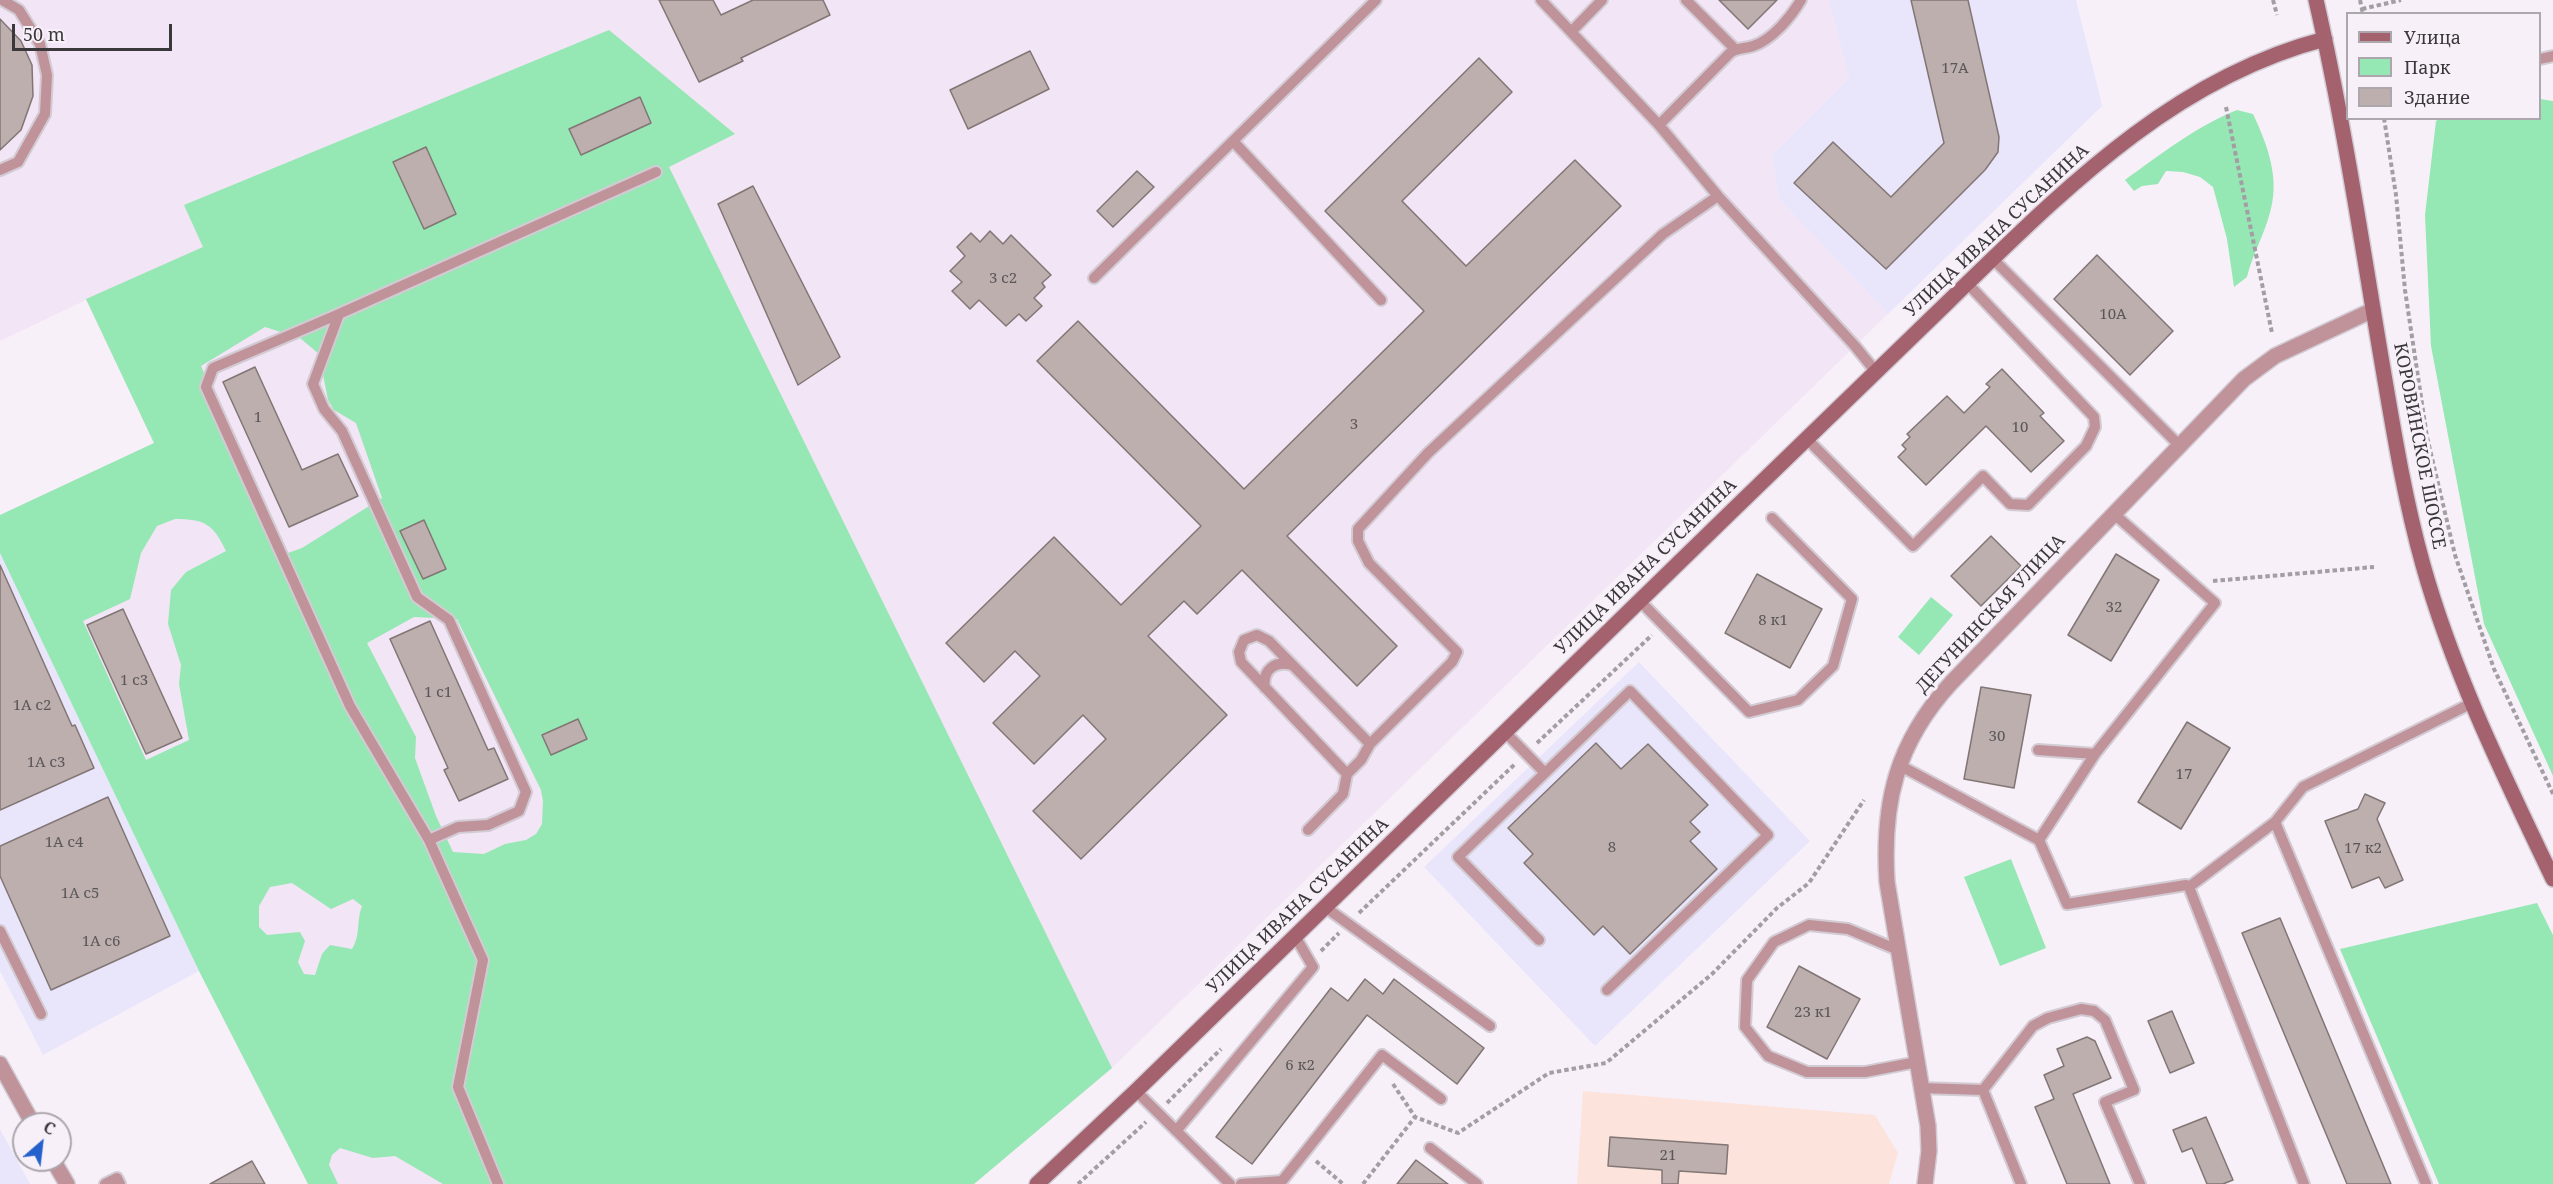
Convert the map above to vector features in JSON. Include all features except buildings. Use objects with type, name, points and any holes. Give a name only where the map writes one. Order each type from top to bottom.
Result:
[{"type":"street","name":"КОРОВИНСКОЕ ШОССЕ","points":[[2316,0],[2343,109],[2373,310],[2402,476],[2414,529],[2435,605],[2470,704],[2553,879]]},
{"type":"street","name":"УЛИЦА ИВАНА СУСАНИНА","points":[[1037,1184],[1136,1091],[1993,259],[2106,155],[2170,108],[2200,90],[2284,50],[2325,39]]},
{"type":"street","name":"ДЕГУНИНСКАЯ УЛИЦА","points":[[1925,1184],[1929,1151],[1917,1062],[1887,882],[1885,834],[1887,811],[1899,765],[1916,728],[1935,700],[2227,396],[2259,367],[2301,343],[2373,310]]},
{"type":"street","points":[[0,1064],[26,1112]]},
{"type":"lane","points":[[0,170],[18,162],[45,114],[47,75],[40,44],[19,10],[2,0]]},
{"type":"lane","points":[[1094,278],[1376,0]]},
{"type":"lane","points":[[1541,0],[1659,125],[1718,196],[1876,372]]},
{"type":"lane","points":[[1571,32],[1602,0]]},
{"type":"lane","points":[[1686,0],[1735,49]]},
{"type":"lane","points":[[1659,125],[1735,49],[1753,47],[1770,37],[1801,0]]},
{"type":"lane","points":[[1233,141],[1381,300]]},
{"type":"lane","points":[[498,1184],[458,1087],[483,960],[429,840],[350,706],[206,387],[213,368],[657,172]]},
{"type":"lane","points":[[1308,830],[1343,794],[1347,774],[1361,760],[1370,744],[1452,662],[1457,652],[1369,564],[1358,542],[1358,530],[1428,453],[1663,234],[1718,196]]},
{"type":"lane","points":[[1993,259],[2179,445]]},
{"type":"lane","points":[[1807,439],[1913,546],[1983,476],[2010,504],[2028,505],[2086,446],[2095,427],[2094,417],[1968,284]]},
{"type":"lane","points":[[339,314],[313,384],[324,409],[342,431],[417,597],[449,620],[526,792],[519,811],[489,825],[458,827],[429,840]]},
{"type":"lane","points":[[2039,840],[2096,754],[2215,603],[2113,513]]},
{"type":"lane","points":[[1640,601],[1749,712],[1798,700],[1833,666],[1852,599],[1772,518]]},
{"type":"lane","points":[[1347,774],[1241,662],[1239,652],[1244,640],[1250,636],[1264,637],[1370,744]]},
{"type":"lane","points":[[1265,688],[1265,677],[1272,665],[1279,663],[1292,665]]},
{"type":"lane","points":[[1539,940],[1458,856],[1629,691],[1768,835],[1607,990]]},
{"type":"lane","points":[[2189,887],[2275,822],[2303,787],[2470,704]]},
{"type":"lane","points":[[1505,732],[1545,773]]},
{"type":"lane","points":[[2038,750],[2096,754]]},
{"type":"lane","points":[[1899,765],[2039,840],[2067,904],[2186,885],[2189,887]]},
{"type":"lane","points":[[2275,822],[2426,1184]]},
{"type":"lane","points":[[2189,887],[2304,1184]]},
{"type":"lane","points":[[1325,907],[1490,1026]]},
{"type":"lane","points":[[1898,950],[1848,928],[1809,926],[1774,942],[1747,980],[1745,1027],[1768,1056],[1807,1072],[1865,1072],[1917,1062]]},
{"type":"lane","points":[[0,931],[41,1014]]},
{"type":"lane","points":[[1176,1131],[1313,967],[1295,936]]},
{"type":"lane","points":[[1983,1090],[2033,1026],[2048,1018],[2081,1009],[2094,1011],[2105,1020],[2134,1090],[2105,1102],[2140,1184]]},
{"type":"lane","points":[[1241,1184],[1282,1181],[1382,1055],[1440,1099]]},
{"type":"lane","points":[[1921,1088],[1983,1090]]},
{"type":"lane","points":[[1983,1090],[2021,1184]]},
{"type":"lane","points":[[1136,1091],[1230,1184]]},
{"type":"lane","points":[[1430,1148],[1477,1184]]},
{"type":"lane","points":[[105,1184],[117,1178],[120,1184]]},
{"type":"path","points":[[2273,0],[2277,15]]},
{"type":"path","points":[[2360,0],[2362,11],[2401,0]]},
{"type":"path","points":[[2226,107],[2272,333]]},
{"type":"path","points":[[2384,120],[2396,195],[2405,290],[2427,437],[2455,555],[2494,669],[2553,794]]},
{"type":"path","points":[[2192,583],[2374,567]]},
{"type":"path","points":[[1311,962],[1526,753],[1663,624]]},
{"type":"path","points":[[1400,1068],[1393,1084],[1415,1117],[1458,1133],[1549,1074],[1606,1063],[1712,974],[1777,908],[1809,883],[1864,800]]},
{"type":"path","points":[[1078,1184],[1228,1043]]},
{"type":"path","points":[[1363,1184],[1415,1117]]},
{"type":"path","points":[[1321,1166],[1343,1184]]},
{"type":"shaded area","points":[[0,0],[1829,0],[1849,78],[1772,155],[1779,199],[1888,314],[1112,1068],[974,1184],[308,1184],[199,971],[0,553],[0,515],[154,443],[86,300],[0,341]]},
{"type":"shaded area","points":[[1829,0],[2076,0],[2102,106],[1888,314],[1779,199],[1772,155],[1849,78]]},
{"type":"shaded area","points":[[0,553],[199,971],[43,1055],[0,971]]},
{"type":"shaded area","points":[[1639,662],[1810,841],[1595,1046],[1424,867]]},
{"type":"shaded area","points":[[1583,1091],[1875,1115],[1898,1153],[1889,1184],[1577,1184]]},
{"type":"shaded area","points":[[0,1129],[12,1151],[12,1172],[23,1172],[30,1184],[0,1184]]},
{"type":"green space","points":[[609,30],[735,134],[669,167],[1112,1068],[974,1184],[443,1184],[395,1156],[373,1158],[340,1148],[332,1155],[329,1165],[338,1184],[308,1184],[199,971],[0,553],[0,515],[154,443],[86,299],[203,247],[184,205]],"holes":[[[640,98],[651,123],[581,155],[569,129]],[[426,147],[456,214],[424,229],[393,162]],[[265,327],[300,338],[319,354],[328,400],[334,410],[356,423],[382,498],[302,548],[285,554],[201,366]],[[175,519],[194,520],[207,525],[217,535],[226,551],[186,572],[171,590],[168,624],[181,665],[179,684],[189,740],[146,760],[83,621],[130,599],[141,553],[157,526]],[[424,520],[446,569],[423,579],[401,531]],[[414,617],[457,619],[541,790],[542,824],[536,834],[526,840],[505,844],[484,854],[453,852],[436,816],[415,758],[416,737],[367,643]],[[577,719],[586,739],[551,755],[542,735]],[[292,883],[331,909],[353,899],[362,906],[355,944],[352,949],[330,945],[322,954],[315,975],[304,974],[298,962],[305,941],[300,932],[267,935],[259,927],[259,906],[270,887]]]},
{"type":"green space","points":[[2541,99],[2553,101],[2553,776],[2484,624],[2431,346],[2425,215],[2436,121],[2541,120]]},
{"type":"green space","points":[[2237,110],[2253,114],[2268,151],[2274,189],[2269,216],[2247,277],[2234,287],[2227,239],[2213,187],[2200,177],[2183,172],[2166,171],[2158,184],[2142,186],[2134,191],[2125,180],[2193,133]]},
{"type":"green space","points":[[1931,597],[1953,615],[1919,655],[1898,637]]},
{"type":"green space","points":[[2011,859],[2046,948],[2000,966],[1964,877]]},
{"type":"green space","points":[[2537,903],[2553,935],[2553,1184],[2439,1184],[2340,949]]}]
